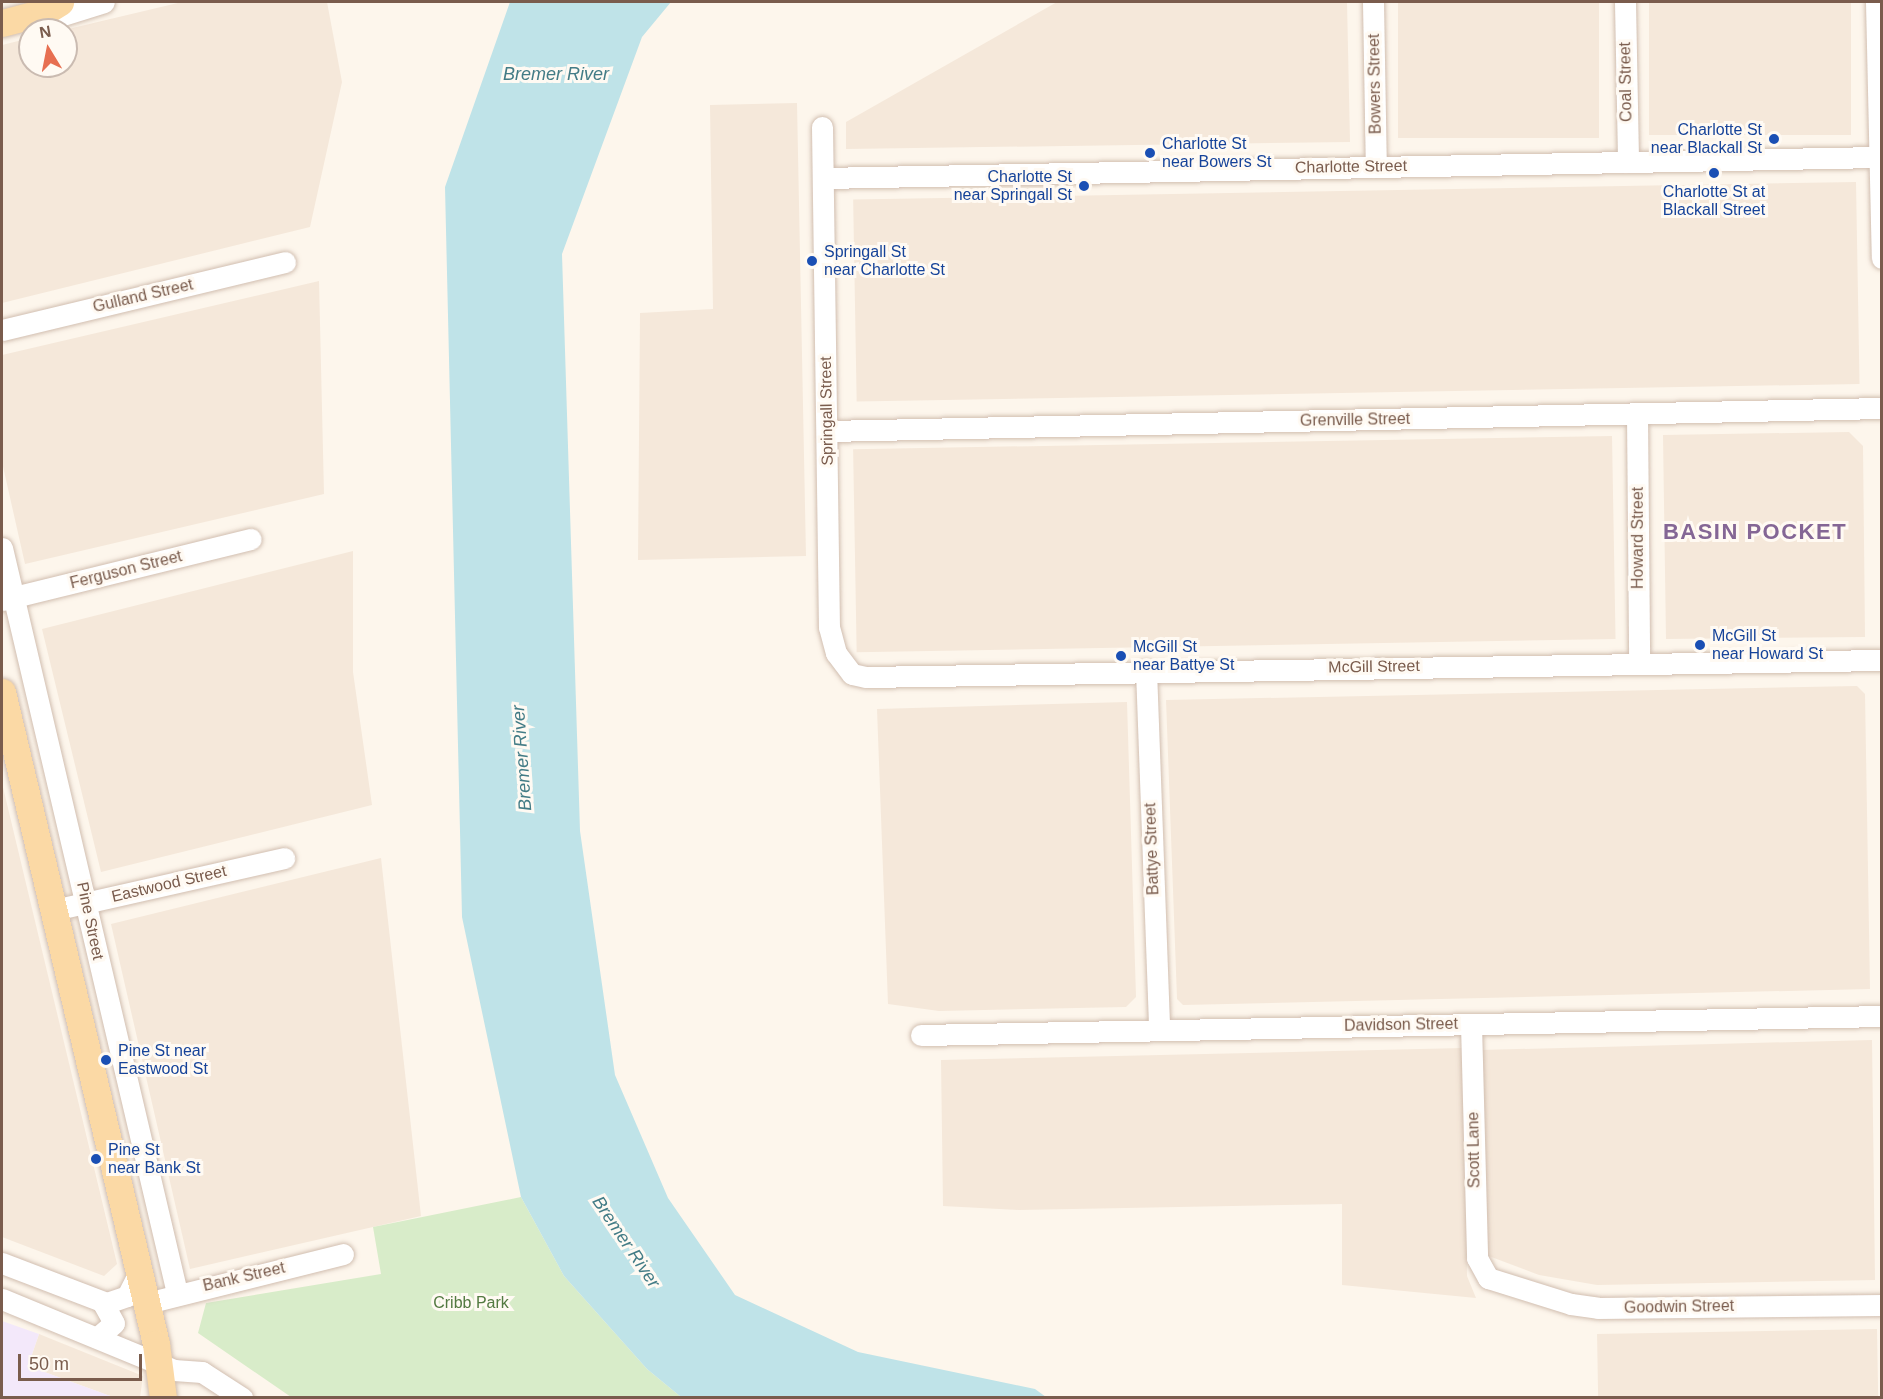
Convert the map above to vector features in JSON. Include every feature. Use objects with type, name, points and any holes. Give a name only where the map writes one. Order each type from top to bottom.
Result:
[{"type":"main road","points":[[16,15],[44,12],[60,2]]},
{"type":"main road","name":"Pine Street","points":[[2,692],[147,1303],[159,1362],[163,1398]]},
{"type":"street","points":[[16,15],[104,2]]},
{"type":"street","name":"Bowers Street","points":[[1373,2],[1376,167]]},
{"type":"street","name":"Coal Street","points":[[1625,2],[1628,162]]},
{"type":"street","points":[[1876,2],[1881,258]]},
{"type":"street","name":"Springall Street","points":[[822,127],[830,627],[836,653],[846,669],[866,677]]},
{"type":"street","name":"Charlotte Street","points":[[823,178],[1879,157]]},
{"type":"street","name":"Gulland Street","points":[[2,330],[285,262]]},
{"type":"street","name":"Grenville Street","points":[[828,431],[1881,408]]},
{"type":"street","name":"Howard Street","points":[[1637,414],[1639,663]]},
{"type":"street","name":"Ferguson Street","points":[[7,598],[251,539]]},
{"type":"street","name":"Pine Street","points":[[2,548],[7,598],[86,903],[177,1293]]},
{"type":"street","name":"McGill Street","points":[[866,677],[1146,670],[1881,660]]},
{"type":"street","name":"Battye Street","points":[[1146,670],[1158,1029]]},
{"type":"street","name":"Eastwood Street","points":[[54,910],[284,858]]},
{"type":"street","name":"Davidson Street","points":[[921,1035],[1881,1016]]},
{"type":"street","name":"Scott Lane","points":[[1471,1024],[1477,1258],[1482,1274]]},
{"type":"street","name":"Bank Street","points":[[147,1303],[177,1293],[343,1254]]},
{"type":"street","points":[[2,1263],[104,1303],[117,1302],[127,1296],[139,1272]]},
{"type":"street","name":"Goodwin Street","points":[[1482,1274],[1571,1304],[1598,1308],[1881,1305]]},
{"type":"street","points":[[2,1299],[174,1370],[191,1369],[211,1375],[242,1398]]},
{"type":"street","points":[[98,1337],[114,1323],[104,1303]]},
{"type":"shaded area","points":[[182,2],[327,2],[342,82],[310,227],[2,303],[2,45],[18,41],[18,78],[78,78],[78,27]]},
{"type":"shaded area","points":[[1057,2],[1347,2],[1350,142],[846,149],[846,122]]},
{"type":"shaded area","points":[[1398,2],[1599,2],[1599,138],[1398,138]]},
{"type":"shaded area","points":[[1649,2],[1851,2],[1851,135],[1649,135]]},
{"type":"shaded area","points":[[797,103],[806,556],[638,560],[640,313],[713,309],[710,105]]},
{"type":"shaded area","points":[[1856,182],[1860,384],[857,401],[853,200]]},
{"type":"shaded area","points":[[319,281],[324,494],[25,564],[2,462],[2,355]]},
{"type":"shaded area","points":[[1849,432],[1863,446],[1865,637],[1666,639],[1663,435]]},
{"type":"shaded area","points":[[1612,436],[1616,639],[857,652],[853,449]]},
{"type":"shaded area","points":[[353,551],[353,672],[372,805],[101,872],[42,629]]},
{"type":"shaded area","points":[[1857,686],[1865,694],[1870,989],[1183,1005],[1177,999],[1166,700]]},
{"type":"shaded area","points":[[1127,702],[1136,997],[1126,1007],[939,1011],[888,1004],[877,709]]},
{"type":"shaded area","points":[[2,783],[117,1264],[104,1276],[2,1237]]},
{"type":"shaded area","points":[[381,858],[421,1216],[190,1269],[111,924]]},
{"type":"shaded area","points":[[1872,1040],[1875,1280],[1597,1285],[1539,1275],[1486,1255],[1480,1050]]},
{"type":"shaded area","points":[[1463,1048],[1467,1276],[1476,1298],[1342,1285],[1342,1204],[1019,1210],[943,1206],[941,1060]]},
{"type":"shaded area","points":[[2,1321],[39,1334],[28,1366],[113,1397],[2,1397]]},
{"type":"shaded area","points":[[1877,1329],[1878,1397],[1598,1398],[1597,1334]]},
{"type":"shaded area","points":[[39,1334],[143,1376],[140,1397],[113,1397],[28,1366]]},
{"type":"green space","name":"Cribb Park","points":[[521,1197],[564,1276],[647,1369],[681,1397],[291,1397],[198,1333],[206,1303],[381,1274],[373,1227]]},
{"type":"water","name":"Bremer River","points":[[510,2],[671,2],[642,37],[562,254],[580,831],[615,1075],[668,1198],[735,1295],[858,1352],[1035,1389],[1046,1397],[681,1397],[647,1369],[564,1276],[521,1197],[462,917],[445,187]]},
{"type":"place","name":"Charlotte St near Blackall St","points":[[1774,139]]},
{"type":"place","name":"Charlotte St near Bowers St","points":[[1150,153]]},
{"type":"place","name":"Charlotte St at Blackall Street","points":[[1714,173]]},
{"type":"place","name":"Charlotte St near Springall St","points":[[1084,186]]},
{"type":"place","name":"Springall St near Charlotte St","points":[[812,261]]},
{"type":"place","name":"McGill St near Howard St","points":[[1700,645]]},
{"type":"place","name":"McGill St near Battye St","points":[[1121,656]]},
{"type":"place","name":"Pine St near Eastwood St","points":[[106,1060]]},
{"type":"place","name":"Pine St near Bank St","points":[[96,1159]]},
{"type":"district","name":"BASIN POCKET","points":[[1755,532]]}]
